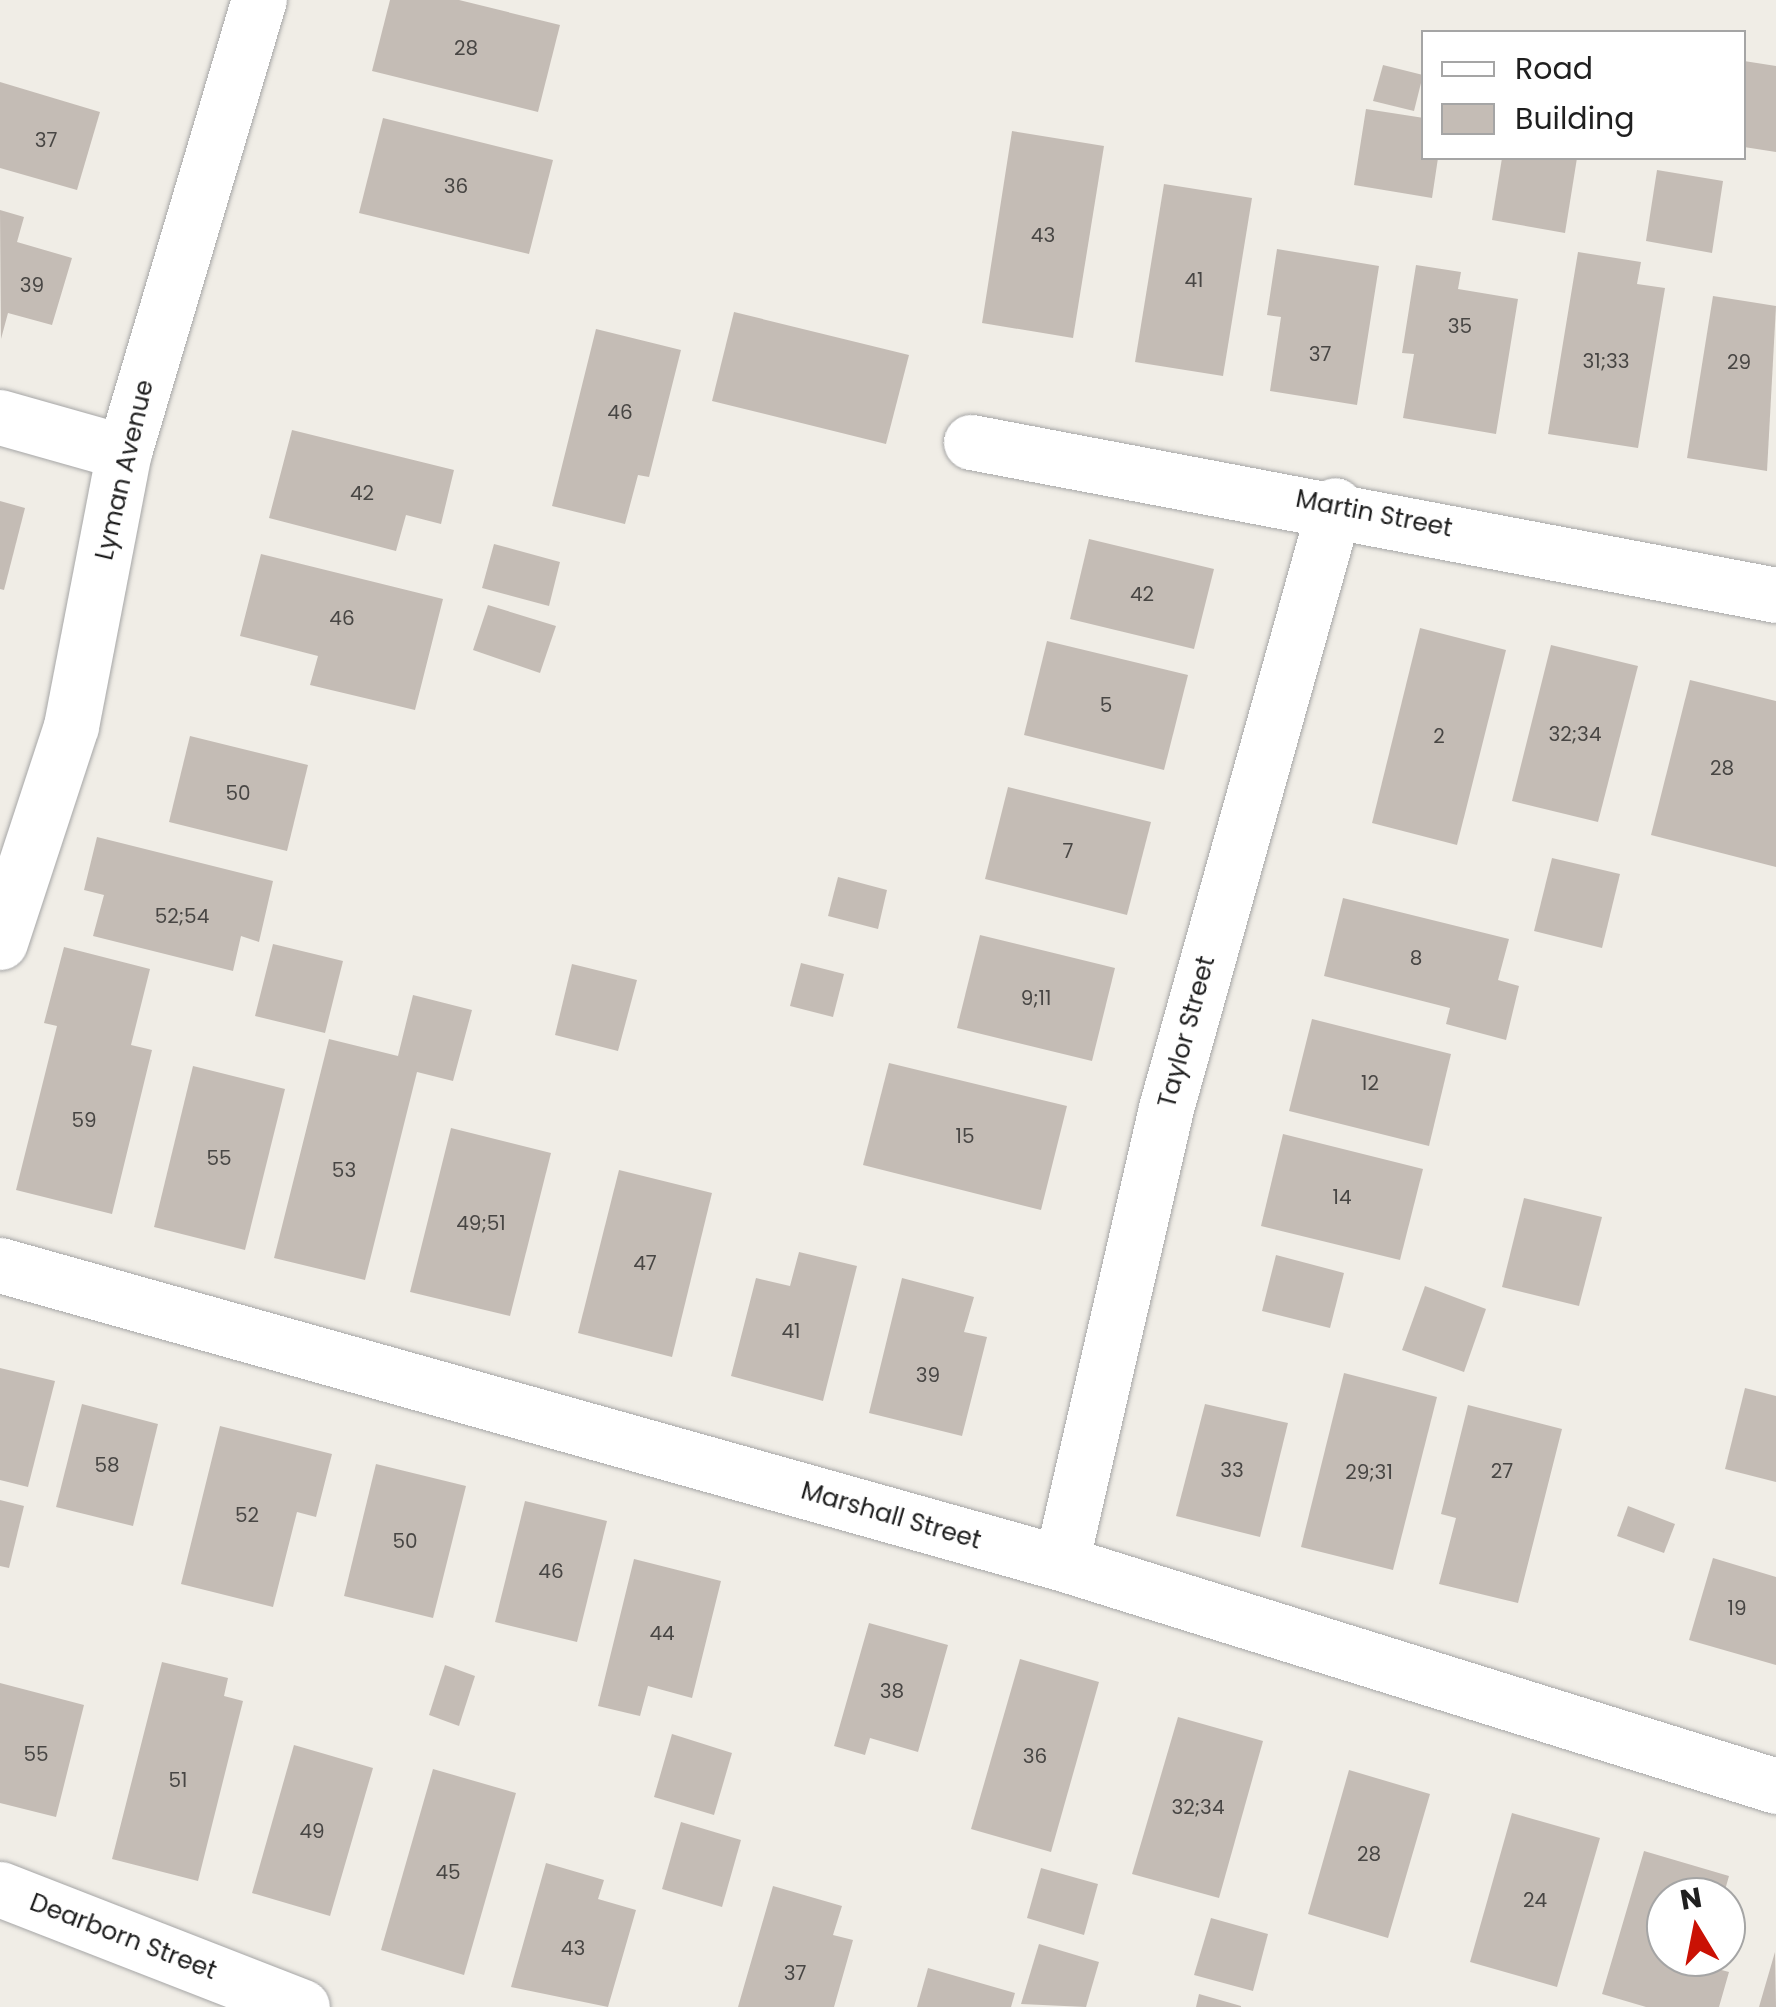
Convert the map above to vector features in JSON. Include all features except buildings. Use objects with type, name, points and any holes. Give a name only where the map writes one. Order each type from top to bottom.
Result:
[{"type":"street","name":"Lyman Avenue","points":[[0,942],[71,726],[124,452],[259,0]]},
{"type":"street","points":[[0,417],[124,452]]},
{"type":"street","name":"Martin Street","points":[[971,442],[1335,505],[1776,595]]},
{"type":"street","name":"Taylor Street","points":[[1061,1564],[1166,1108],[1335,505]]},
{"type":"street","name":"Marshall Street","points":[[0,1265],[1061,1564],[1776,1786]]},
{"type":"street","name":"Dearborn Street","points":[[0,1889],[302,2007]]}]
